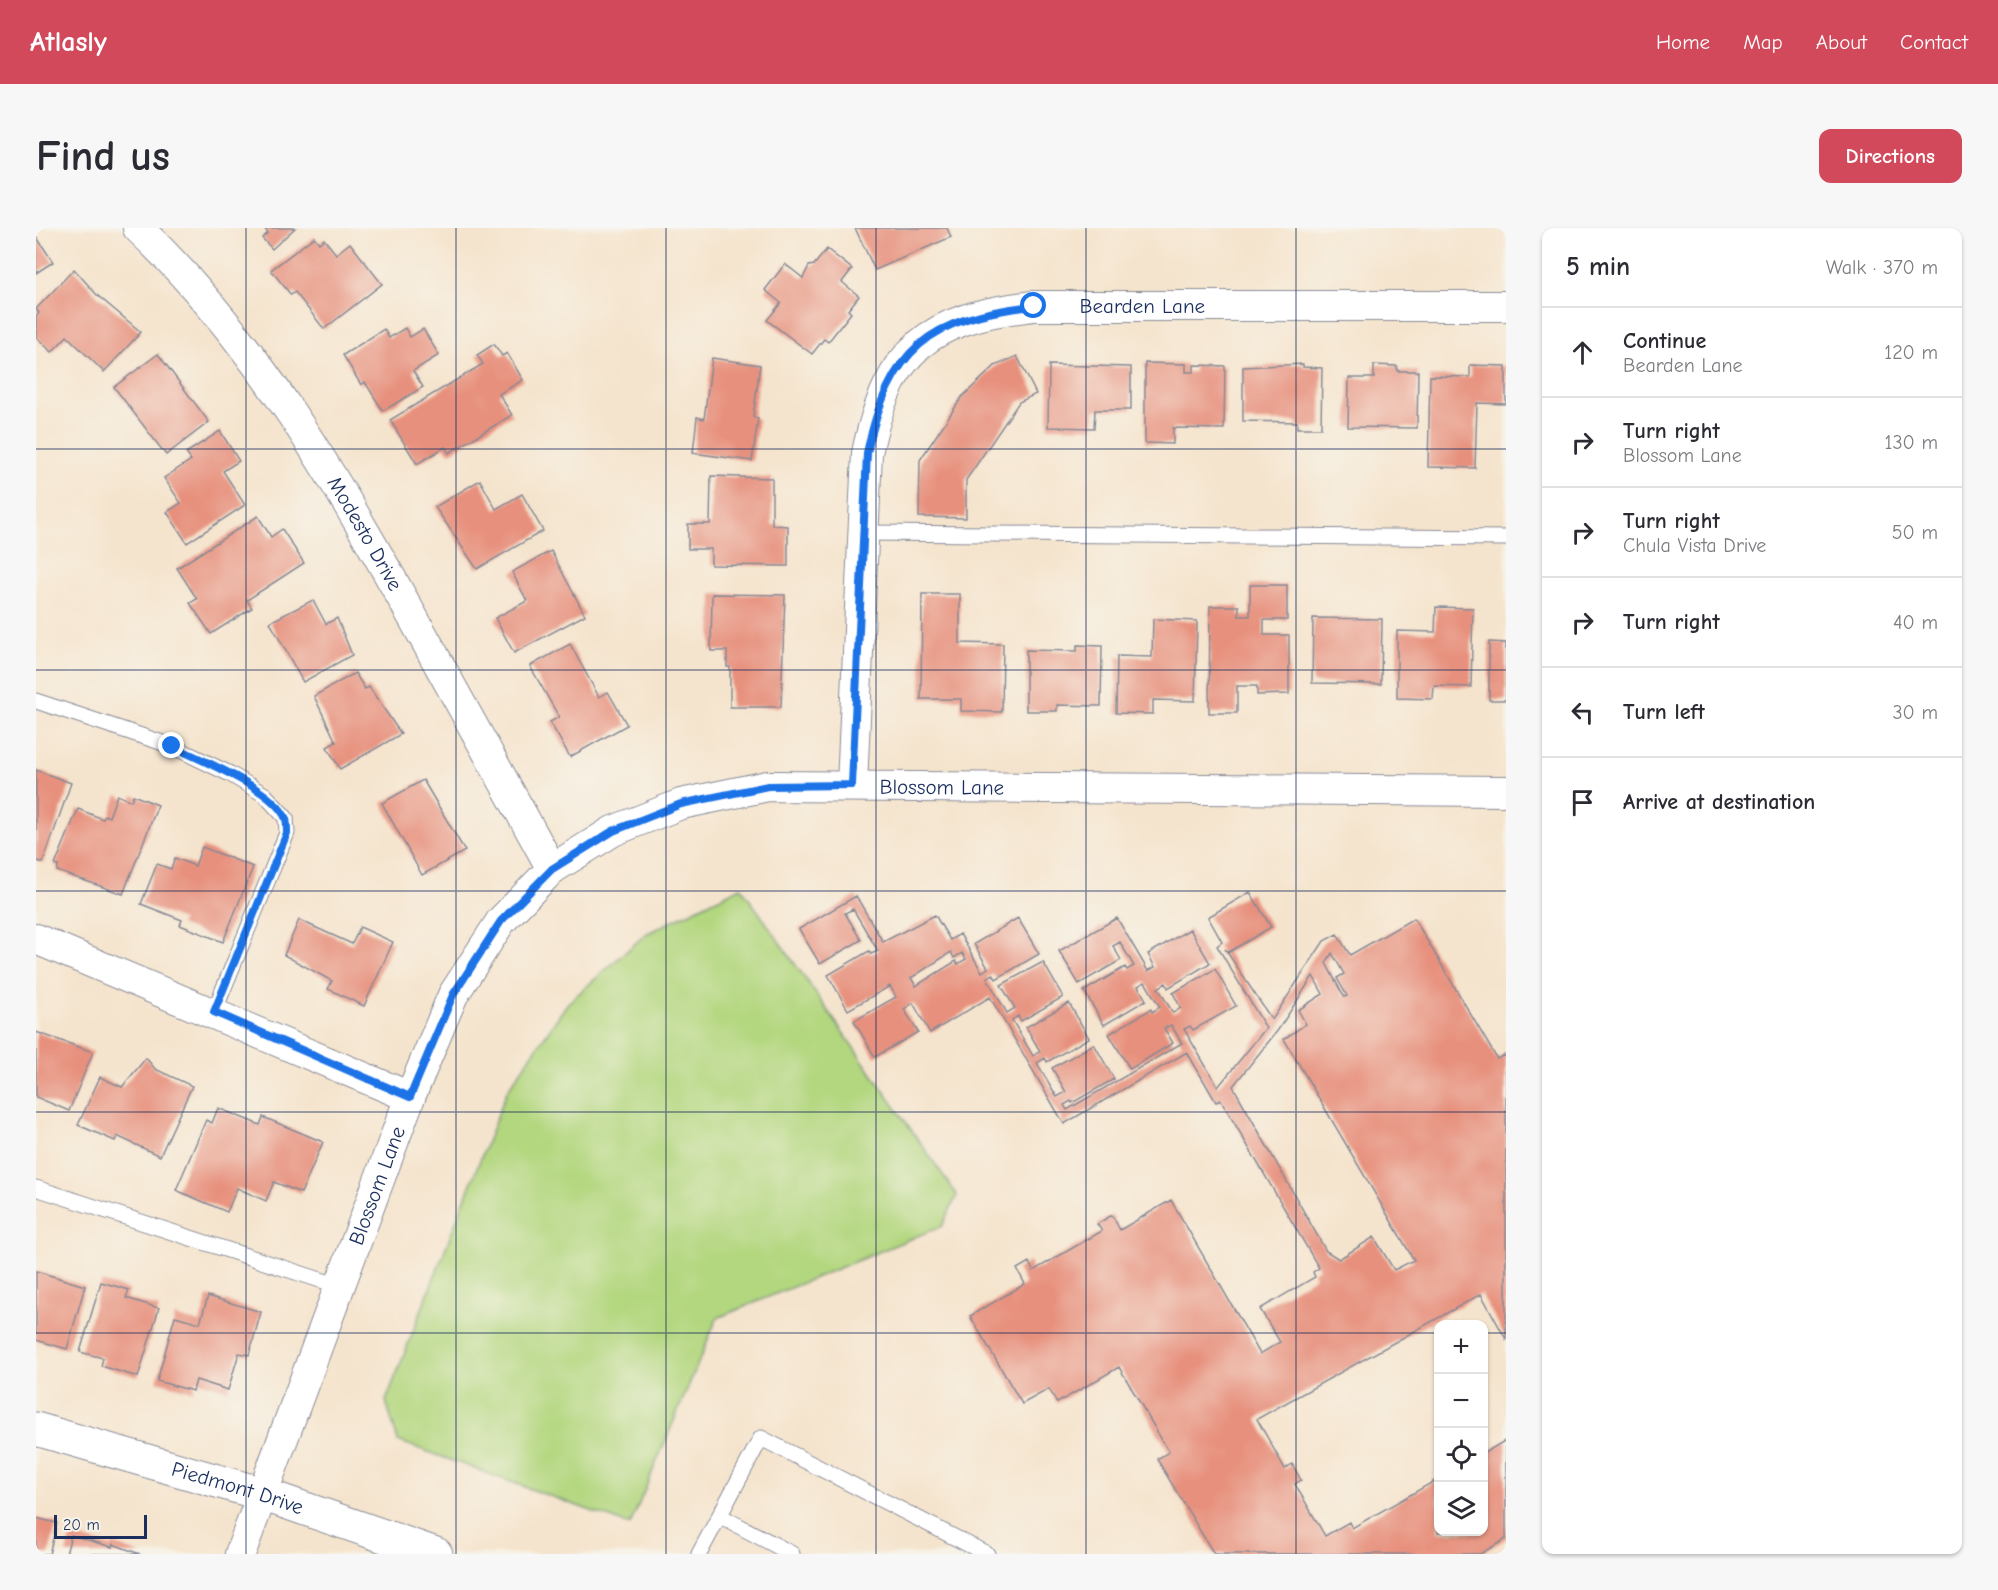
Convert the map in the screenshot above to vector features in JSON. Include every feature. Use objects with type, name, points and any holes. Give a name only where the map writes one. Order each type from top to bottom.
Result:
[{"type":"street","name":"Modesto Drive","points":[[138,228],[172,261],[284,399],[356,515],[552,869]]},
{"type":"street","name":"Bearden Lane","points":[[852,785],[867,453],[875,416],[886,389],[911,351],[931,334],[998,310],[1034,306],[1506,306]]},
{"type":"street","name":"Blossom Lane","points":[[240,1554],[410,1097],[453,995],[501,921],[552,869],[613,831],[681,804],[768,786],[1506,791]]},
{"type":"street","points":[[36,939],[214,1012],[410,1097]]},
{"type":"street","name":"Piedmont Drive","points":[[36,1429],[262,1494],[436,1554]]},
{"type":"lane","points":[[865,533],[1506,538]]},
{"type":"lane","points":[[36,701],[182,751],[230,774],[265,795],[286,818],[287,833],[214,1012]]},
{"type":"lane","points":[[36,1188],[339,1286]]},
{"type":"lane","points":[[699,1554],[761,1438],[987,1554]]},
{"type":"lane","points":[[720,1516],[792,1554]]},
{"type":"green space","points":[[741,887],[957,1195],[942,1226],[717,1318],[630,1525],[398,1441],[386,1401],[507,1091],[567,1004],[646,934]]},
{"type":"building","points":[[264,228],[295,228],[272,249],[262,238],[268,233]]},
{"type":"building","points":[[855,228],[947,228],[951,237],[875,270]]},
{"type":"building","points":[[36,236],[53,262],[36,273]]},
{"type":"building","points":[[314,237],[319,243],[324,239],[336,254],[350,243],[382,284],[324,329],[295,292],[291,295],[271,270]]},
{"type":"building","points":[[827,249],[852,269],[842,282],[859,296],[848,310],[851,313],[828,342],[824,339],[812,354],[767,320],[781,303],[765,290],[785,264],[803,278],[809,266],[814,265]]},
{"type":"building","points":[[74,269],[97,295],[141,332],[104,372],[67,336],[52,352],[36,337],[36,316],[39,313],[36,309]]},
{"type":"building","points":[[405,328],[410,337],[423,329],[439,355],[413,371],[423,387],[383,411],[365,382],[361,385],[343,355],[384,329],[389,338]]},
{"type":"building","points":[[494,344],[502,356],[507,353],[523,380],[499,394],[512,415],[449,453],[445,447],[417,464],[390,420],[483,364],[477,355]]},
{"type":"building","points":[[158,354],[209,422],[166,455],[114,387]]},
{"type":"building","points":[[1017,356],[1036,394],[1019,402],[966,480],[966,518],[919,517],[920,460],[962,397],[995,366]]},
{"type":"building","points":[[712,358],[760,365],[753,417],[758,419],[752,461],[693,453],[697,417],[704,419]]},
{"type":"building","points":[[1145,363],[1186,364],[1186,372],[1194,372],[1194,365],[1225,366],[1224,429],[1173,428],[1173,444],[1145,443]]},
{"type":"building","points":[[1303,364],[1303,367],[1322,368],[1321,428],[1297,428],[1297,422],[1243,421],[1243,367]]},
{"type":"building","points":[[1049,365],[1131,367],[1131,410],[1095,410],[1094,428],[1048,427]]},
{"type":"building","points":[[1374,365],[1397,366],[1397,371],[1418,371],[1417,428],[1348,427],[1349,378],[1374,378]]},
{"type":"building","points":[[1470,365],[1506,366],[1506,404],[1477,403],[1475,468],[1428,467],[1430,376],[1470,377]]},
{"type":"building","points":[[220,431],[239,461],[223,471],[245,505],[187,543],[167,512],[181,503],[164,478],[191,460],[186,453]]},
{"type":"building","points":[[711,476],[772,478],[772,525],[788,526],[788,566],[711,565],[711,549],[688,549],[688,524],[710,524]]},
{"type":"building","points":[[480,480],[496,509],[522,494],[543,531],[477,569],[435,507]]},
{"type":"building","points":[[258,516],[271,537],[282,529],[304,563],[247,600],[252,608],[211,634],[190,603],[197,599],[177,568]]},
{"type":"building","points":[[551,551],[585,615],[514,653],[495,618],[527,601],[512,572]]},
{"type":"building","points":[[1250,585],[1287,585],[1287,620],[1264,620],[1264,635],[1289,635],[1289,694],[1257,695],[1257,686],[1237,686],[1237,713],[1209,713],[1210,606],[1239,606],[1239,616],[1250,616]]},
{"type":"building","points":[[712,594],[785,595],[781,707],[730,707],[730,667],[727,667],[727,651],[711,651]]},
{"type":"building","points":[[922,594],[960,594],[960,643],[1003,644],[1002,712],[961,711],[961,699],[921,699]]},
{"type":"building","points":[[313,600],[326,624],[337,618],[352,655],[303,682],[270,622]]},
{"type":"building","points":[[1436,607],[1473,608],[1471,687],[1434,686],[1433,699],[1397,698],[1397,631],[1435,632]]},
{"type":"building","points":[[1313,618],[1382,619],[1381,684],[1312,683]]},
{"type":"building","points":[[1153,619],[1197,621],[1195,701],[1153,700],[1153,714],[1116,713],[1117,656],[1152,657]]},
{"type":"building","points":[[1489,642],[1506,643],[1506,700],[1489,700]]},
{"type":"building","points":[[570,644],[599,697],[608,692],[627,725],[570,757],[550,722],[559,717],[530,666]]},
{"type":"building","points":[[1077,645],[1102,646],[1101,706],[1057,705],[1057,711],[1026,711],[1026,650],[1077,651]]},
{"type":"building","points":[[355,673],[365,689],[369,687],[401,734],[340,769],[327,747],[336,742],[314,696]]},
{"type":"building","points":[[36,770],[71,783],[43,863],[36,860]]},
{"type":"building","points":[[423,780],[465,851],[422,875],[382,803]]},
{"type":"building","points":[[117,795],[131,801],[133,795],[158,805],[123,894],[57,871],[58,866],[55,865],[78,809],[103,819],[105,815],[109,817]]},
{"type":"building","points":[[202,847],[253,867],[223,942],[180,925],[182,920],[141,904],[157,864],[171,869],[175,858],[195,866]]},
{"type":"building","points":[[1250,892],[1271,927],[1229,952],[1225,949],[1272,1020],[1324,941],[1337,934],[1350,955],[1414,918],[1497,1059],[1504,1055],[1506,1058],[1506,1339],[1481,1294],[1257,1419],[1285,1469],[1292,1464],[1301,1480],[1295,1484],[1325,1536],[1349,1522],[1352,1528],[1434,1481],[1434,1536],[1488,1536],[1488,1451],[1506,1440],[1506,1539],[1480,1554],[1214,1554],[1157,1459],[1169,1452],[1119,1367],[1057,1403],[1049,1389],[1022,1404],[970,1316],[1025,1284],[1017,1269],[1029,1262],[1033,1271],[1102,1231],[1097,1224],[1112,1215],[1120,1230],[1171,1200],[1260,1354],[1280,1342],[1260,1309],[1315,1277],[1313,1272],[1319,1268],[1221,1100],[1216,1102],[1187,1052],[1064,1124],[990,997],[930,1033],[913,1003],[904,1009],[918,1032],[875,1057],[854,1021],[896,997],[890,986],[848,1010],[828,975],[869,951],[871,954],[878,951],[853,909],[845,913],[861,940],[820,964],[799,929],[856,896],[883,942],[935,915],[950,940],[960,934],[982,972],[988,968],[974,944],[1018,918],[1039,954],[996,979],[993,974],[987,978],[1007,1013],[1015,1008],[1001,985],[1043,962],[1063,997],[1021,1021],[1018,1016],[1012,1020],[1033,1056],[1040,1051],[1026,1027],[1069,1003],[1089,1038],[1047,1062],[1045,1058],[1037,1063],[1057,1097],[1066,1092],[1052,1068],[1094,1044],[1114,1079],[1072,1103],[1071,1101],[1064,1105],[1067,1110],[1182,1043],[1171,1025],[1164,1028],[1173,1043],[1130,1069],[1109,1034],[1151,1009],[1152,1012],[1160,1007],[1145,982],[1138,986],[1146,1000],[1104,1025],[1084,991],[1125,967],[1127,970],[1134,966],[1120,942],[1113,946],[1121,960],[1079,984],[1059,951],[1117,918],[1148,971],[1155,967],[1148,954],[1190,929],[1210,963],[1168,988],[1166,983],[1158,988],[1173,1013],[1181,1008],[1173,993],[1215,969],[1236,1006],[1193,1030],[1190,1026],[1184,1029],[1218,1087],[1266,1028],[1217,946],[1222,942],[1208,917]],"holes":[[[951,952],[954,958],[962,953],[966,959],[958,964],[956,961],[916,986],[911,978]],[[1332,953],[1344,974],[1337,978],[1347,996],[1344,997],[1326,963]],[[1313,976],[1323,994],[1298,1010],[1306,1024],[1284,1039],[1414,1260],[1394,1270],[1374,1237],[1339,1259],[1326,1251],[1233,1086],[1278,1030]]]},
{"type":"building","points":[[299,920],[352,944],[360,927],[393,942],[364,1006],[328,989],[332,981],[284,955]]},
{"type":"building","points":[[36,1032],[93,1052],[69,1111],[36,1097]]},
{"type":"building","points":[[146,1058],[155,1069],[192,1086],[160,1156],[117,1136],[115,1141],[78,1125],[100,1077],[122,1087]]},
{"type":"building","points":[[218,1108],[260,1125],[263,1117],[323,1142],[301,1193],[274,1182],[266,1201],[237,1188],[227,1212],[176,1190],[206,1120],[212,1123]]},
{"type":"building","points":[[36,1271],[85,1286],[67,1349],[36,1340]]},
{"type":"building","points":[[101,1282],[129,1290],[126,1298],[159,1308],[138,1377],[101,1366],[103,1358],[80,1352]]},
{"type":"building","points":[[208,1296],[261,1312],[249,1355],[239,1353],[228,1390],[196,1380],[193,1391],[157,1381],[175,1316],[200,1323]]},
{"type":"building","points":[[36,1518],[57,1523],[49,1554],[36,1554]]},
{"type":"building","points":[[71,1535],[112,1547],[113,1544],[140,1554],[66,1554]]},
{"type":"route","points":[[172,746],[230,774],[265,795],[286,818],[287,833],[214,1012],[410,1097],[453,995],[501,921],[552,869],[613,831],[681,804],[768,786],[852,785],[867,453],[875,416],[886,389],[899,367],[911,351],[931,334],[998,310],[1034,306]]}]
